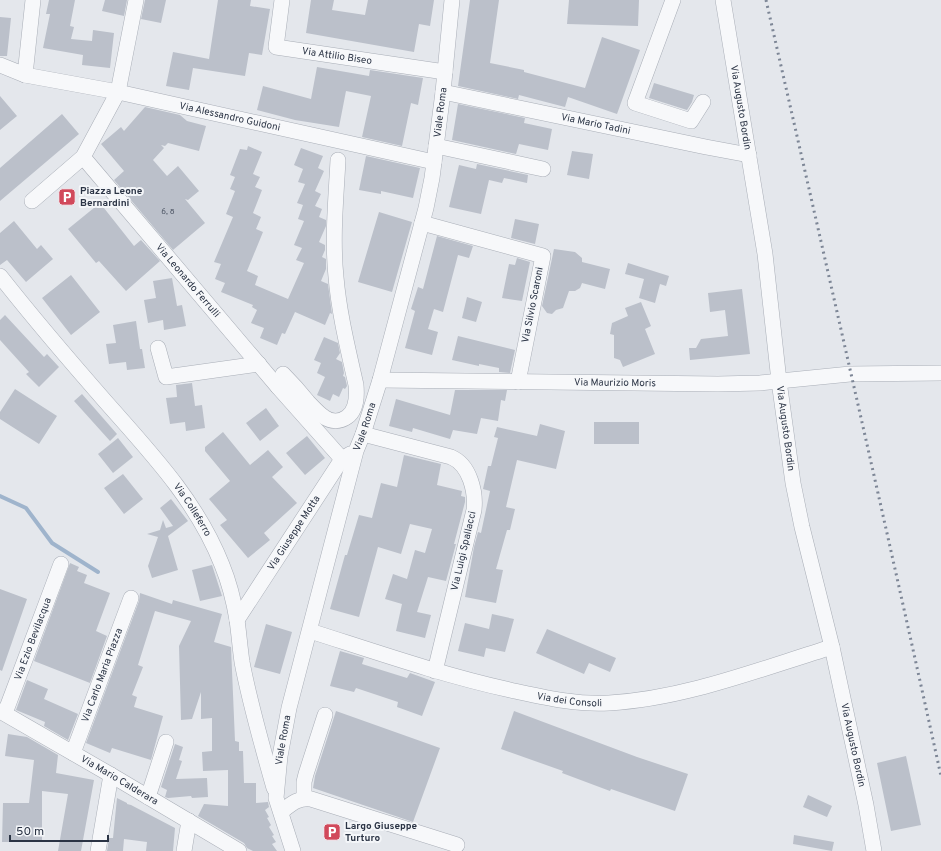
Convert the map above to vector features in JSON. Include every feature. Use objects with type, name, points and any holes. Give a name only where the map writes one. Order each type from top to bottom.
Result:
[{"type":"street","points":[[25,75],[33,0]]},
{"type":"street","points":[[32,201],[83,157],[118,92],[136,0]]},
{"type":"street","name":"Via Attilio Biseo","points":[[282,0],[276,47],[445,72]]},
{"type":"street","name":"Viale Roma","points":[[294,851],[279,805],[283,737],[289,708],[356,451],[380,380],[422,223],[434,162],[443,92],[452,0]]},
{"type":"street","points":[[673,0],[635,102],[691,121],[703,102]]},
{"type":"street","name":"Via Augusto Bordin","points":[[723,0],[765,254],[788,452],[798,505],[832,647],[866,805],[874,851]]},
{"type":"street","name":"Via Alessandro Guidoni","points":[[0,65],[25,75],[118,92],[434,162]]},
{"type":"street","name":"Via Mario Tadini","points":[[443,92],[749,155]]},
{"type":"street","points":[[436,146],[543,168]]},
{"type":"street","name":"Via Leonardo Ferrulli","points":[[83,157],[278,387],[342,459]]},
{"type":"street","points":[[278,387],[283,374],[324,418],[332,421],[340,420],[348,416],[356,402],[356,385],[338,299],[335,275],[334,254],[338,160]]},
{"type":"street","name":"Via Silvio Scaroni","points":[[422,223],[543,256],[518,382]]},
{"type":"street","name":"Via Colleferro","points":[[0,276],[48,336],[163,467],[183,494],[202,524],[218,555],[227,580],[237,620],[239,645],[244,672],[263,750],[279,805]]},
{"type":"street","points":[[158,348],[166,377],[259,364]]},
{"type":"street","name":"Via Maurizio Moris","points":[[380,380],[718,384],[779,381],[850,374],[941,374]]},
{"type":"street","name":"Via Luigi Spallacci","points":[[363,434],[451,457],[461,463],[468,472],[473,494],[474,510],[435,671]]},
{"type":"street","name":"Via Giuseppe Motta","points":[[237,620],[342,459],[356,451]]},
{"type":"street","name":"Via Ezio Bevilacqua","points":[[2,712],[61,564]]},
{"type":"street","name":"Via Carlo Maria Piazza","points":[[73,753],[131,598]]},
{"type":"street","name":"Via dei Consoli","points":[[310,631],[435,671],[478,683],[549,698],[584,703],[609,703],[653,697],[687,690],[832,647]]},
{"type":"street","name":"Via Mario Calderara","points":[[2,712],[238,851]]},
{"type":"street","points":[[304,798],[306,774],[325,715]]},
{"type":"street","points":[[148,797],[166,742]]},
{"type":"street","points":[[98,851],[111,775]]},
{"type":"street","points":[[279,805],[304,798],[310,799],[457,845]]},
{"type":"street","points":[[184,851],[188,821]]},
{"type":"building","points":[[49,0],[75,0],[70,26],[74,27],[71,39],[92,41],[93,30],[114,33],[110,68],[82,65],[83,55],[43,48],[50,14],[46,14]]},
{"type":"building","points":[[105,0],[127,0],[124,16],[102,11]]},
{"type":"building","points":[[145,0],[166,0],[161,23],[141,19]]},
{"type":"building","points":[[218,0],[251,0],[250,6],[270,9],[262,55],[249,53],[245,76],[193,68],[189,90],[166,86],[173,52],[209,59]]},
{"type":"building","points":[[311,0],[334,0],[332,10],[365,15],[368,0],[434,0],[430,26],[419,24],[414,52],[306,33]]},
{"type":"building","points":[[470,0],[499,0],[490,63],[524,70],[524,72],[585,88],[602,37],[640,50],[617,114],[568,97],[565,107],[519,95],[518,99],[458,86]]},
{"type":"building","points":[[569,0],[639,0],[638,26],[567,24]]},
{"type":"building","points":[[0,17],[11,18],[7,56],[0,56]]},
{"type":"building","points":[[317,67],[369,76],[370,70],[423,78],[418,105],[411,103],[402,146],[362,137],[371,96],[346,91],[339,127],[295,120],[257,110],[263,86],[311,99]]},
{"type":"building","points":[[654,83],[694,95],[687,110],[649,98]]},
{"type":"building","points":[[0,96],[17,116],[0,130]]},
{"type":"building","points":[[458,104],[525,118],[524,123],[552,129],[548,150],[519,144],[516,154],[452,140]]},
{"type":"building","points":[[145,107],[180,115],[187,121],[206,126],[199,151],[168,143],[165,146],[161,145],[164,148],[153,160],[167,176],[178,166],[199,191],[188,200],[185,199],[205,223],[173,250],[114,180],[124,171],[101,144],[121,127],[124,131]]},
{"type":"building","points":[[62,114],[79,134],[0,201],[0,168]]},
{"type":"building","points":[[248,146],[262,152],[253,174],[260,177],[255,187],[262,190],[253,213],[261,217],[256,229],[263,232],[247,271],[258,276],[255,285],[288,299],[304,263],[296,260],[302,248],[294,245],[304,221],[298,219],[303,205],[297,203],[305,184],[298,182],[303,169],[294,165],[301,148],[323,156],[318,168],[324,171],[315,191],[321,194],[315,206],[322,209],[319,217],[326,220],[326,226],[319,242],[325,245],[325,250],[322,257],[326,259],[326,269],[321,281],[328,284],[332,314],[330,313],[325,325],[295,312],[285,334],[282,333],[277,345],[260,338],[264,328],[251,323],[257,310],[252,307],[253,305],[221,292],[225,283],[215,279],[221,264],[214,262],[233,217],[226,214],[235,191],[230,189],[235,177],[230,175],[240,149],[247,150]]},
{"type":"building","points":[[572,151],[593,154],[589,179],[567,175]]},
{"type":"building","points":[[366,156],[420,168],[413,198],[381,191],[381,194],[359,190]]},
{"type":"building","points":[[477,164],[528,175],[527,183],[504,178],[502,183],[489,180],[481,214],[449,207],[459,165],[476,169]]},
{"type":"building","points":[[100,203],[134,246],[141,240],[160,261],[126,291],[99,261],[96,263],[68,229]]},
{"type":"building","points":[[379,212],[412,222],[392,292],[358,282]]},
{"type":"building","points":[[515,219],[539,224],[535,244],[511,238]]},
{"type":"building","points":[[14,221],[37,249],[41,245],[53,259],[26,282],[7,260],[0,265],[0,233]]},
{"type":"building","points":[[437,236],[473,246],[469,258],[458,255],[443,312],[434,309],[428,329],[438,332],[432,355],[405,348],[415,311],[411,309],[418,287],[423,289]]},
{"type":"building","points":[[554,249],[575,252],[582,258],[582,262],[610,269],[605,289],[582,283],[580,288],[575,291],[569,291],[563,308],[556,310],[552,314],[547,313],[542,306]]},
{"type":"building","points":[[517,258],[530,262],[522,301],[502,298],[509,264],[515,265]]},
{"type":"building","points":[[628,263],[669,276],[666,286],[660,284],[655,303],[639,298],[644,279],[625,274]]},
{"type":"building","points":[[71,275],[100,312],[71,335],[42,298]]},
{"type":"building","points":[[172,278],[177,306],[182,305],[186,326],[164,330],[163,320],[148,323],[144,300],[156,298],[153,281]]},
{"type":"building","points":[[742,289],[750,354],[690,360],[689,348],[696,348],[701,339],[728,336],[725,310],[710,312],[708,293]]},
{"type":"building","points":[[467,297],[482,302],[476,322],[462,318]]},
{"type":"building","points":[[641,302],[651,326],[645,329],[655,354],[623,367],[620,360],[614,358],[614,335],[610,334],[612,323],[628,316],[625,308]]},
{"type":"building","points":[[5,315],[44,357],[47,354],[59,367],[39,387],[26,374],[29,372],[0,340],[0,320]]},
{"type":"building","points":[[136,321],[140,349],[142,349],[145,368],[127,370],[126,362],[109,364],[106,344],[116,343],[113,325]]},
{"type":"building","points":[[458,336],[515,350],[510,373],[499,372],[499,368],[479,364],[479,366],[452,360]]},
{"type":"building","points":[[324,337],[338,343],[340,353],[336,359],[342,362],[344,373],[343,376],[345,377],[347,386],[345,389],[343,388],[339,397],[333,394],[330,401],[317,395],[325,377],[317,373],[321,363],[314,360]]},
{"type":"building","points":[[192,383],[195,406],[202,405],[205,428],[186,431],[185,422],[170,424],[166,398],[177,397],[176,385]]},
{"type":"building","points":[[15,389],[57,416],[39,444],[0,419],[0,412]]},
{"type":"building","points":[[455,390],[507,390],[505,401],[501,400],[498,421],[481,418],[477,434],[453,430],[450,439],[413,428],[412,432],[389,426],[396,399],[450,415]]},
{"type":"building","points":[[82,394],[117,434],[110,441],[74,401]]},
{"type":"building","points":[[266,408],[279,426],[260,441],[246,423]]},
{"type":"building","points":[[594,422],[639,422],[639,444],[594,444]]},
{"type":"building","points":[[540,424],[565,431],[556,469],[517,460],[506,507],[515,509],[510,530],[507,530],[496,569],[503,570],[496,603],[465,597],[474,547],[478,532],[481,533],[490,491],[483,489],[488,466],[491,466],[498,438],[494,437],[497,427],[537,436]]},
{"type":"building","points":[[223,432],[250,465],[268,450],[283,467],[272,477],[297,503],[264,533],[270,540],[248,558],[220,525],[227,520],[209,499],[230,481],[205,451],[205,447]]},
{"type":"building","points":[[307,436],[325,458],[305,475],[286,453]]},
{"type":"building","points":[[118,438],[133,457],[113,473],[98,454]]},
{"type":"building","points":[[404,455],[441,464],[437,485],[462,491],[461,496],[465,497],[454,544],[456,544],[446,581],[428,577],[417,612],[431,615],[425,638],[396,631],[402,604],[385,599],[393,574],[407,579],[415,550],[425,553],[432,529],[410,524],[401,554],[378,547],[359,617],[330,609],[345,555],[347,555],[359,515],[372,518],[381,483],[397,487]]},
{"type":"building","points":[[123,474],[143,499],[124,514],[104,488]]},
{"type":"building","points":[[171,499],[188,521],[168,536],[178,570],[152,578],[148,566],[158,537],[147,534],[160,530],[163,520],[166,528],[173,526],[160,508]]},
{"type":"building","points":[[70,563],[79,567],[77,571],[87,575],[84,583],[110,593],[96,631],[107,636],[90,683],[34,661]]},
{"type":"building","points":[[212,565],[222,596],[200,601],[192,570]]},
{"type":"building","points":[[0,589],[27,599],[2,671],[0,670]]},
{"type":"building","points":[[140,593],[172,604],[173,600],[222,614],[214,642],[231,647],[235,741],[239,742],[239,751],[243,751],[244,783],[256,783],[256,803],[268,802],[269,807],[265,810],[271,825],[269,827],[274,835],[272,836],[276,842],[272,844],[277,851],[253,851],[247,848],[244,843],[198,816],[204,804],[228,806],[228,770],[203,771],[202,752],[212,751],[212,718],[201,719],[201,692],[192,719],[181,720],[179,646],[191,621],[155,611],[138,665],[143,667],[132,695],[137,697],[134,707],[163,716],[151,760],[112,748],[110,753],[86,743],[139,601]]},
{"type":"building","points":[[492,614],[514,619],[505,652],[486,648],[484,657],[458,651],[465,623],[489,629]]},
{"type":"building","points":[[266,624],[292,632],[280,674],[254,667]]},
{"type":"building","points":[[547,629],[616,658],[610,672],[589,663],[584,674],[536,653]]},
{"type":"building","points":[[340,651],[364,658],[362,664],[407,678],[410,673],[435,682],[422,716],[397,707],[398,702],[356,688],[354,692],[330,686]]},
{"type":"building","points":[[27,680],[48,689],[44,699],[78,714],[68,740],[44,726],[45,722],[16,710]]},
{"type":"building","points":[[336,711],[440,748],[413,822],[313,788],[315,776]]},
{"type":"building","points":[[514,711],[637,757],[688,774],[675,811],[611,789],[610,791],[562,773],[563,771],[501,749]]},
{"type":"building","points":[[8,734],[27,737],[58,755],[56,773],[94,780],[81,851],[58,851],[68,794],[42,791],[42,842],[2,842],[3,803],[29,803],[34,760],[5,756]]},
{"type":"building","points":[[175,744],[183,747],[179,760],[182,761],[176,779],[207,778],[208,797],[165,797],[167,790],[161,787]]},
{"type":"building","points":[[906,756],[921,825],[891,831],[877,763]]},
{"type":"building","points":[[808,795],[832,806],[827,817],[803,807]]},
{"type":"building","points":[[117,798],[175,828],[173,851],[146,851],[147,842],[124,839],[123,851],[107,851],[109,838],[113,838]]},
{"type":"building","points":[[794,835],[834,842],[832,851],[793,844]]},
{"type":"waterway","points":[[0,496],[26,508],[52,543],[98,572]]},
{"type":"railway","points":[[766,0],[941,776]]},
{"type":"place","name":"Piazza Leone Bernardini","points":[[67,197]]},
{"type":"place","name":"Largo Giuseppe Turturo","points":[[332,832]]}]
